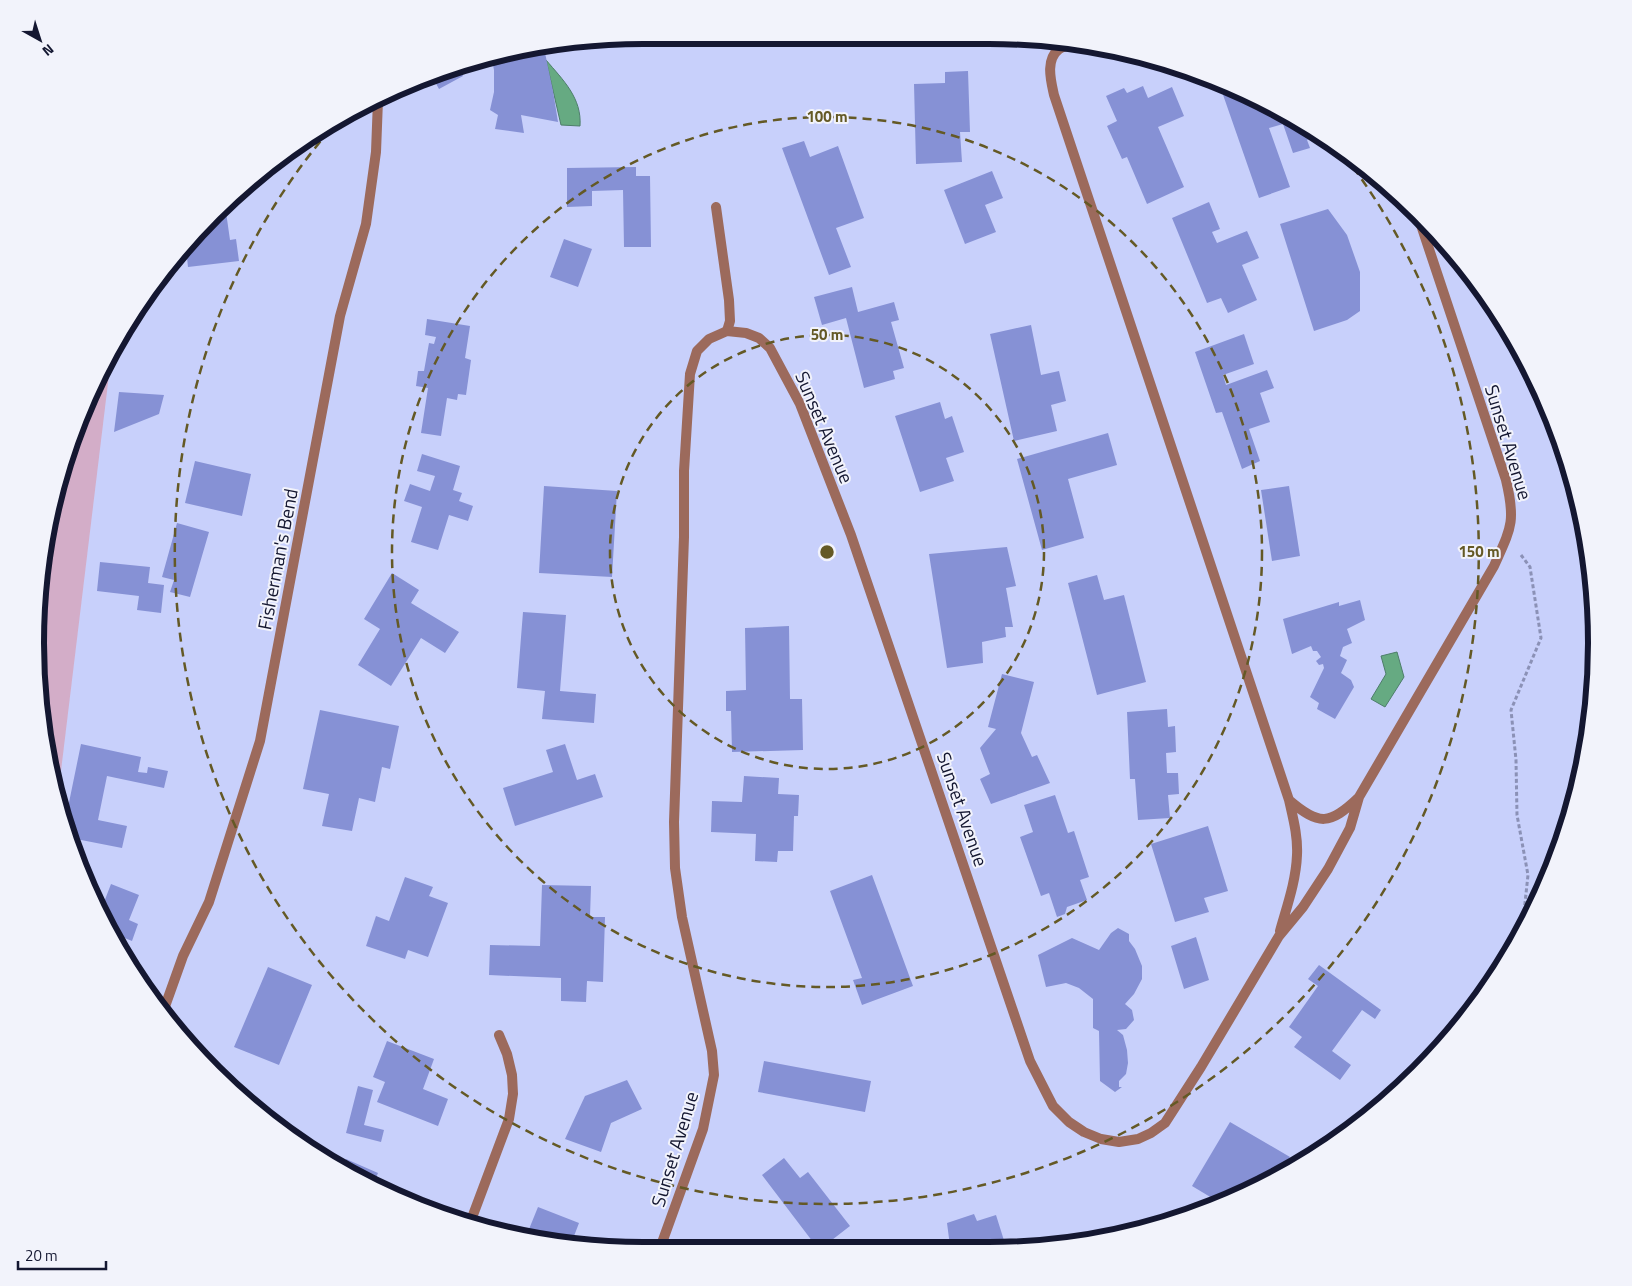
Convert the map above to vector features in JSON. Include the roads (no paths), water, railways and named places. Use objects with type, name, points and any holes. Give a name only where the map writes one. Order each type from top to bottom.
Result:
[{"type":"street","name":"Sunset Avenue","points":[[1059,49],[1051,60],[1050,76],[1054,95],[1289,800],[1296,832],[1297,854],[1294,884],[1279,936]]},
{"type":"street","name":"Fisherman's Bend","points":[[166,1005],[183,956],[211,894],[260,741],[340,316],[366,224],[376,152],[378,106]]},
{"type":"street","points":[[716,207],[729,300],[730,321],[727,331]]},
{"type":"street","name":"Sunset Avenue","points":[[662,1242],[703,1129],[714,1075],[712,1051],[682,917],[675,868],[674,822],[684,537],[684,471],[690,374],[698,351],[709,339],[727,331],[746,333],[759,338],[774,356],[800,404],[851,535],[1030,1061],[1053,1106],[1069,1122],[1084,1132],[1101,1139],[1119,1142],[1138,1139],[1165,1123],[1197,1074],[1279,936],[1304,907],[1328,869],[1350,828],[1359,797],[1494,566],[1511,527],[1512,514],[1506,480],[1422,229]]},
{"type":"street","name":"Sunset Avenue","points":[[1289,800],[1301,811],[1320,819],[1342,814],[1359,797]]},
{"type":"street","points":[[472,1217],[509,1119],[513,1094],[512,1075],[507,1054],[499,1035]]}]
